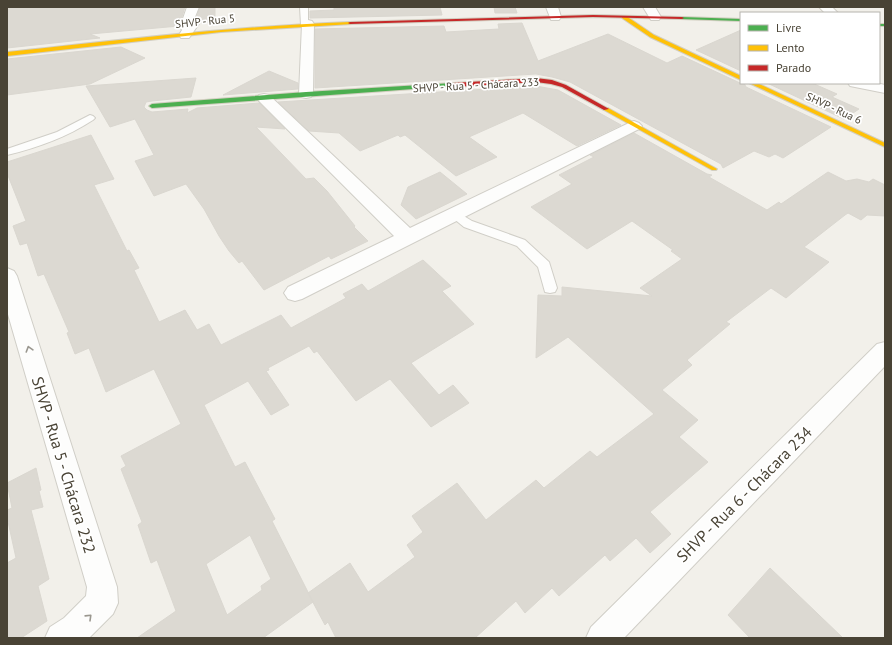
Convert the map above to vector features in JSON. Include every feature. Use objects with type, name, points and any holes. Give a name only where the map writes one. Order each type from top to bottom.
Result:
[{"type":"street","points":[[184,35],[194,21],[186,27],[193,7]]},
{"type":"street","name":"SHVP - Rua 5","points":[[7,54],[184,35],[307,24],[553,12],[624,17],[652,12],[740,20]]},
{"type":"street","points":[[624,17],[652,36],[740,78]]},
{"type":"street","points":[[306,94],[307,24]]},
{"type":"street","name":"SHVP - Rua 5 - Chácara 233","points":[[152,106],[306,94],[536,80],[552,82],[564,86],[714,169]]},
{"type":"street","name":"SHVP - Rua 6","points":[[754,84],[885,145]]},
{"type":"street","points":[[859,84],[885,89]]},
{"type":"street","points":[[264,98],[407,237]]},
{"type":"street","points":[[295,293],[634,126]]},
{"type":"street","name":"SHVP - Rua 5 - Chácara 232","points":[[7,276],[102,587],[102,602],[75,629],[61,638]]},
{"type":"street","name":"SHVP - Rua 6 - Chácara 234","points":[[602,638],[885,351]]},
{"type":"lane","points":[[304,7],[307,24]]},
{"type":"lane","points":[[7,152],[60,135],[76,128],[90,118]]},
{"type":"lane","points":[[454,214],[468,224],[521,243],[544,265],[550,288]]},
{"type":"building","points":[[7,7],[185,7],[179,26],[90,34],[100,38],[7,48]]},
{"type":"building","points":[[200,7],[215,7],[215,22],[201,23],[202,20],[197,16]]},
{"type":"building","points":[[334,7],[440,7],[442,15],[310,18],[310,11],[334,10]]},
{"type":"building","points":[[494,7],[515,7],[517,13],[495,13]]},
{"type":"building","points":[[522,23],[538,61],[608,34],[667,63],[682,56],[740,84],[744,84],[746,87],[831,127],[783,158],[775,154],[769,157],[754,151],[723,168],[721,164],[570,82],[552,77],[536,74],[315,88],[315,29],[444,26],[446,32],[499,29],[498,24]]},
{"type":"building","points":[[740,30],[740,71],[696,50]]},
{"type":"building","points":[[121,47],[145,58],[90,84],[7,95],[7,59]]},
{"type":"building","points":[[269,71],[298,83],[298,89],[223,95]]},
{"type":"building","points":[[196,78],[191,97],[146,102],[144,107],[152,112],[188,109],[187,113],[197,108],[259,103],[285,129],[256,127],[306,179],[314,178],[327,191],[355,226],[354,227],[368,241],[331,259],[329,256],[264,290],[242,261],[239,263],[229,251],[204,209],[186,184],[154,196],[135,161],[154,155],[135,119],[110,127],[86,86]]},
{"type":"building","points":[[769,84],[814,84],[837,94],[832,97],[859,109],[844,119]]},
{"type":"building","points":[[536,86],[558,90],[621,125],[577,146],[523,113],[469,137],[497,157],[456,176],[405,135],[400,137],[398,135],[360,151],[339,133],[309,131],[278,102]]},
{"type":"building","points":[[634,133],[707,174],[712,175],[709,177],[767,210],[779,202],[781,204],[828,172],[846,181],[857,179],[869,182],[873,179],[885,185],[885,216],[867,215],[861,220],[848,213],[845,215],[804,247],[829,262],[786,298],[771,288],[726,322],[730,324],[687,360],[692,365],[662,390],[698,420],[679,437],[708,462],[650,512],[671,534],[650,553],[636,538],[610,561],[605,555],[559,596],[552,588],[525,613],[516,601],[475,638],[336,638],[328,622],[325,625],[308,593],[350,563],[368,592],[415,557],[407,545],[423,532],[412,516],[457,483],[486,520],[536,480],[544,488],[590,451],[597,457],[654,414],[568,337],[536,358],[538,295],[562,296],[562,287],[652,296],[640,288],[682,259],[671,251],[673,250],[632,221],[587,249],[531,207],[572,184],[559,175],[594,157],[590,155]]},
{"type":"building","points":[[91,135],[114,179],[94,185],[127,251],[129,250],[139,268],[134,270],[159,322],[185,310],[197,330],[209,324],[221,345],[281,315],[291,328],[346,298],[343,294],[362,284],[368,291],[423,260],[451,286],[442,291],[474,324],[411,363],[439,395],[453,385],[469,403],[431,427],[390,379],[356,401],[317,351],[314,353],[309,346],[268,368],[269,370],[266,371],[289,405],[271,415],[248,381],[204,405],[235,467],[245,462],[275,519],[272,521],[313,602],[263,638],[137,638],[176,611],[157,560],[151,563],[138,525],[142,522],[121,469],[126,466],[121,456],[181,424],[154,369],[106,392],[89,348],[75,354],[67,333],[69,332],[44,274],[38,276],[27,243],[20,245],[13,226],[26,221],[7,173],[7,162]],"holes":[[[250,535],[271,579],[261,586],[262,590],[227,615],[206,564]]]},
{"type":"building","points":[[440,172],[467,194],[416,219],[401,205],[408,187]]},
{"type":"building","points":[[36,468],[43,507],[31,510],[49,579],[38,586],[47,621],[21,638],[7,638],[7,563],[16,558],[7,517],[7,510],[12,508],[7,483]]},
{"type":"building","points":[[770,568],[843,638],[750,638],[728,615]]},
{"type":"traffic: fast","points":[[682,18],[740,20]]},
{"type":"traffic: fast","points":[[880,25],[885,25]]},
{"type":"traffic: fast","points":[[152,106],[306,94],[453,85]]},
{"type":"traffic: slow","points":[[624,17],[652,36],[740,78]]},
{"type":"traffic: slow","points":[[7,54],[264,27],[350,23]]},
{"type":"traffic: slow","points":[[754,84],[885,145]]},
{"type":"traffic: slow","points":[[606,109],[714,169]]},
{"type":"traffic: jam","points":[[350,23],[593,16],[682,18]]},
{"type":"traffic: jam","points":[[453,85],[536,80],[552,82],[564,86],[606,109]]}]
